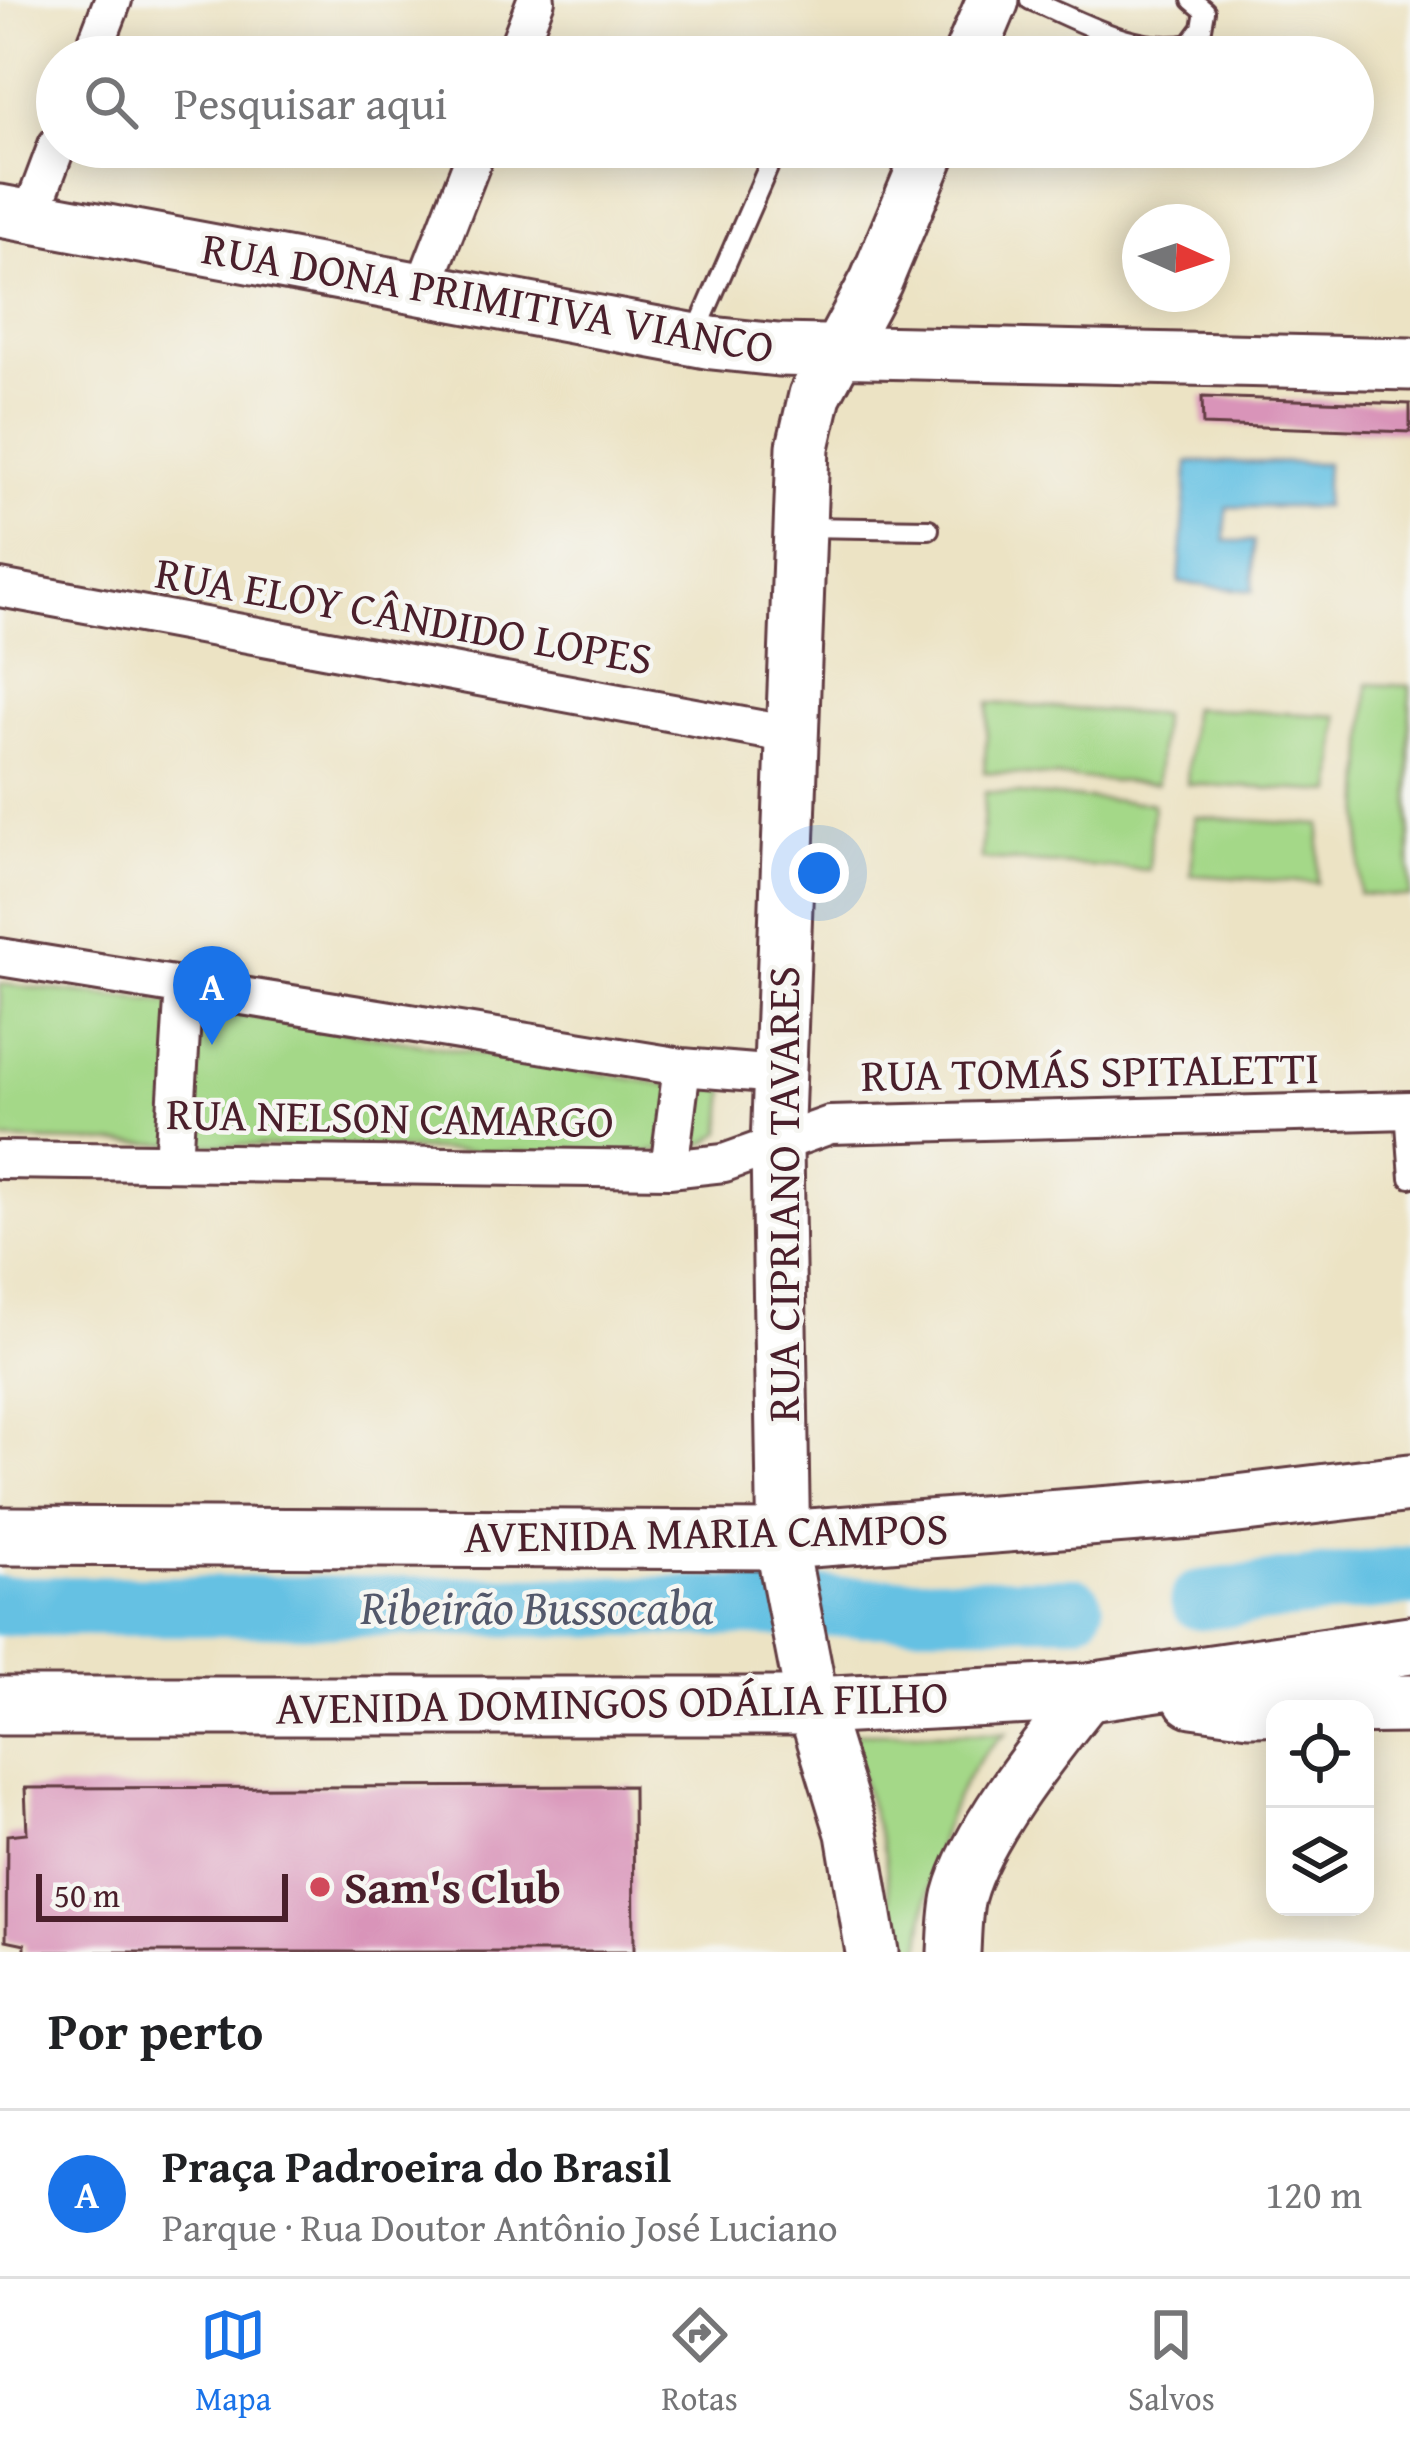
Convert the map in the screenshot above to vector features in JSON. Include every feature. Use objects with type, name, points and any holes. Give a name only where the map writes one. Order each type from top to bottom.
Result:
[{"type":"main road","points":[[978,36],[993,0]]},
{"type":"main road","name":"RUA CIPRIANO TAVARES","points":[[872,1952],[852,1833],[811,1695],[784,1549],[779,1075],[803,447],[815,395],[877,281],[923,168]]},
{"type":"main road","name":"RUA DONA PRIMITIVA VIANCO","points":[[15,214],[693,340],[838,351],[1407,357]]},
{"type":"main road","name":"AVENIDA MARIA CAMPOS","points":[[0,1536],[784,1549],[1410,1483]]},
{"type":"main road","name":"AVENIDA DOMINGOS ODÁLIA FILHO","points":[[0,1706],[1104,1689],[1410,1645]]},
{"type":"main road","points":[[954,1952],[958,1901],[967,1872],[1036,1760],[1104,1689],[1250,1706],[1410,1704]]},
{"type":"street","points":[[99,36],[113,0]]},
{"type":"street","points":[[522,36],[536,0]]},
{"type":"street","points":[[15,214],[43,168]]},
{"type":"street","points":[[423,289],[470,168]]},
{"type":"street","name":"RUA ELOY CÂNDIDO LOPES","points":[[0,588],[791,735]]},
{"type":"street","points":[[0,957],[682,1067],[779,1075]]},
{"type":"street","points":[[173,1162],[184,986]]},
{"type":"street","points":[[669,1168],[682,1067]]},
{"type":"street","name":"RUA TOMÁS SPITALETTI","points":[[777,1148],[830,1125],[1408,1110]]},
{"type":"street","name":"RUA NELSON CAMARGO","points":[[0,1160],[669,1168],[724,1163],[777,1148]]},
{"type":"lane","points":[[1030,0],[1117,36]]},
{"type":"lane","points":[[1192,0],[1205,11],[1196,36]]},
{"type":"lane","points":[[693,340],[768,168]]},
{"type":"lane","points":[[798,526],[929,529]]},
{"type":"lane","points":[[1408,1110],[1410,1178]]},
{"type":"green space","points":[[1368,684],[1410,686],[1410,897],[1359,894]]},
{"type":"green space","points":[[989,703],[1161,715],[1157,784],[984,772]]},
{"type":"green space","points":[[1191,708],[1338,716],[1334,792],[1187,784]]},
{"type":"green space","points":[[985,792],[1153,803],[1149,870],[981,859]]},
{"type":"green space","points":[[1195,817],[1321,825],[1317,883],[1191,875]]},
{"type":"green space","points":[[0,984],[181,1004],[668,1085],[726,1089],[722,1132],[707,1143],[631,1155],[0,1140]]},
{"type":"green space","points":[[848,1733],[1006,1733],[967,1777],[953,1804],[928,1892],[920,1951],[895,1952],[885,1855]]},
{"type":"water","points":[[1188,462],[1326,463],[1324,507],[1227,507],[1225,541],[1254,541],[1253,591],[1179,583]]},
{"type":"building","points":[[1202,397],[1410,404],[1410,432],[1203,425]]},
{"type":"building","name":"Sam's Club","points":[[633,1786],[634,1952],[25,1952],[25,1944],[6,1940],[7,1835],[27,1833],[25,1788]]},
{"type":"waterway","name":"Ribeirão Bussocaba","points":[[1200,1600],[1410,1576]]},
{"type":"waterway","name":"Ribeirão Bussocaba","points":[[0,1606],[1074,1607]]},
{"type":"place","name":"Praça Padroeira do Brasil","points":[[212,1045]]},
{"type":"place","name":"Sam's Club","points":[[320,1887]]}]
